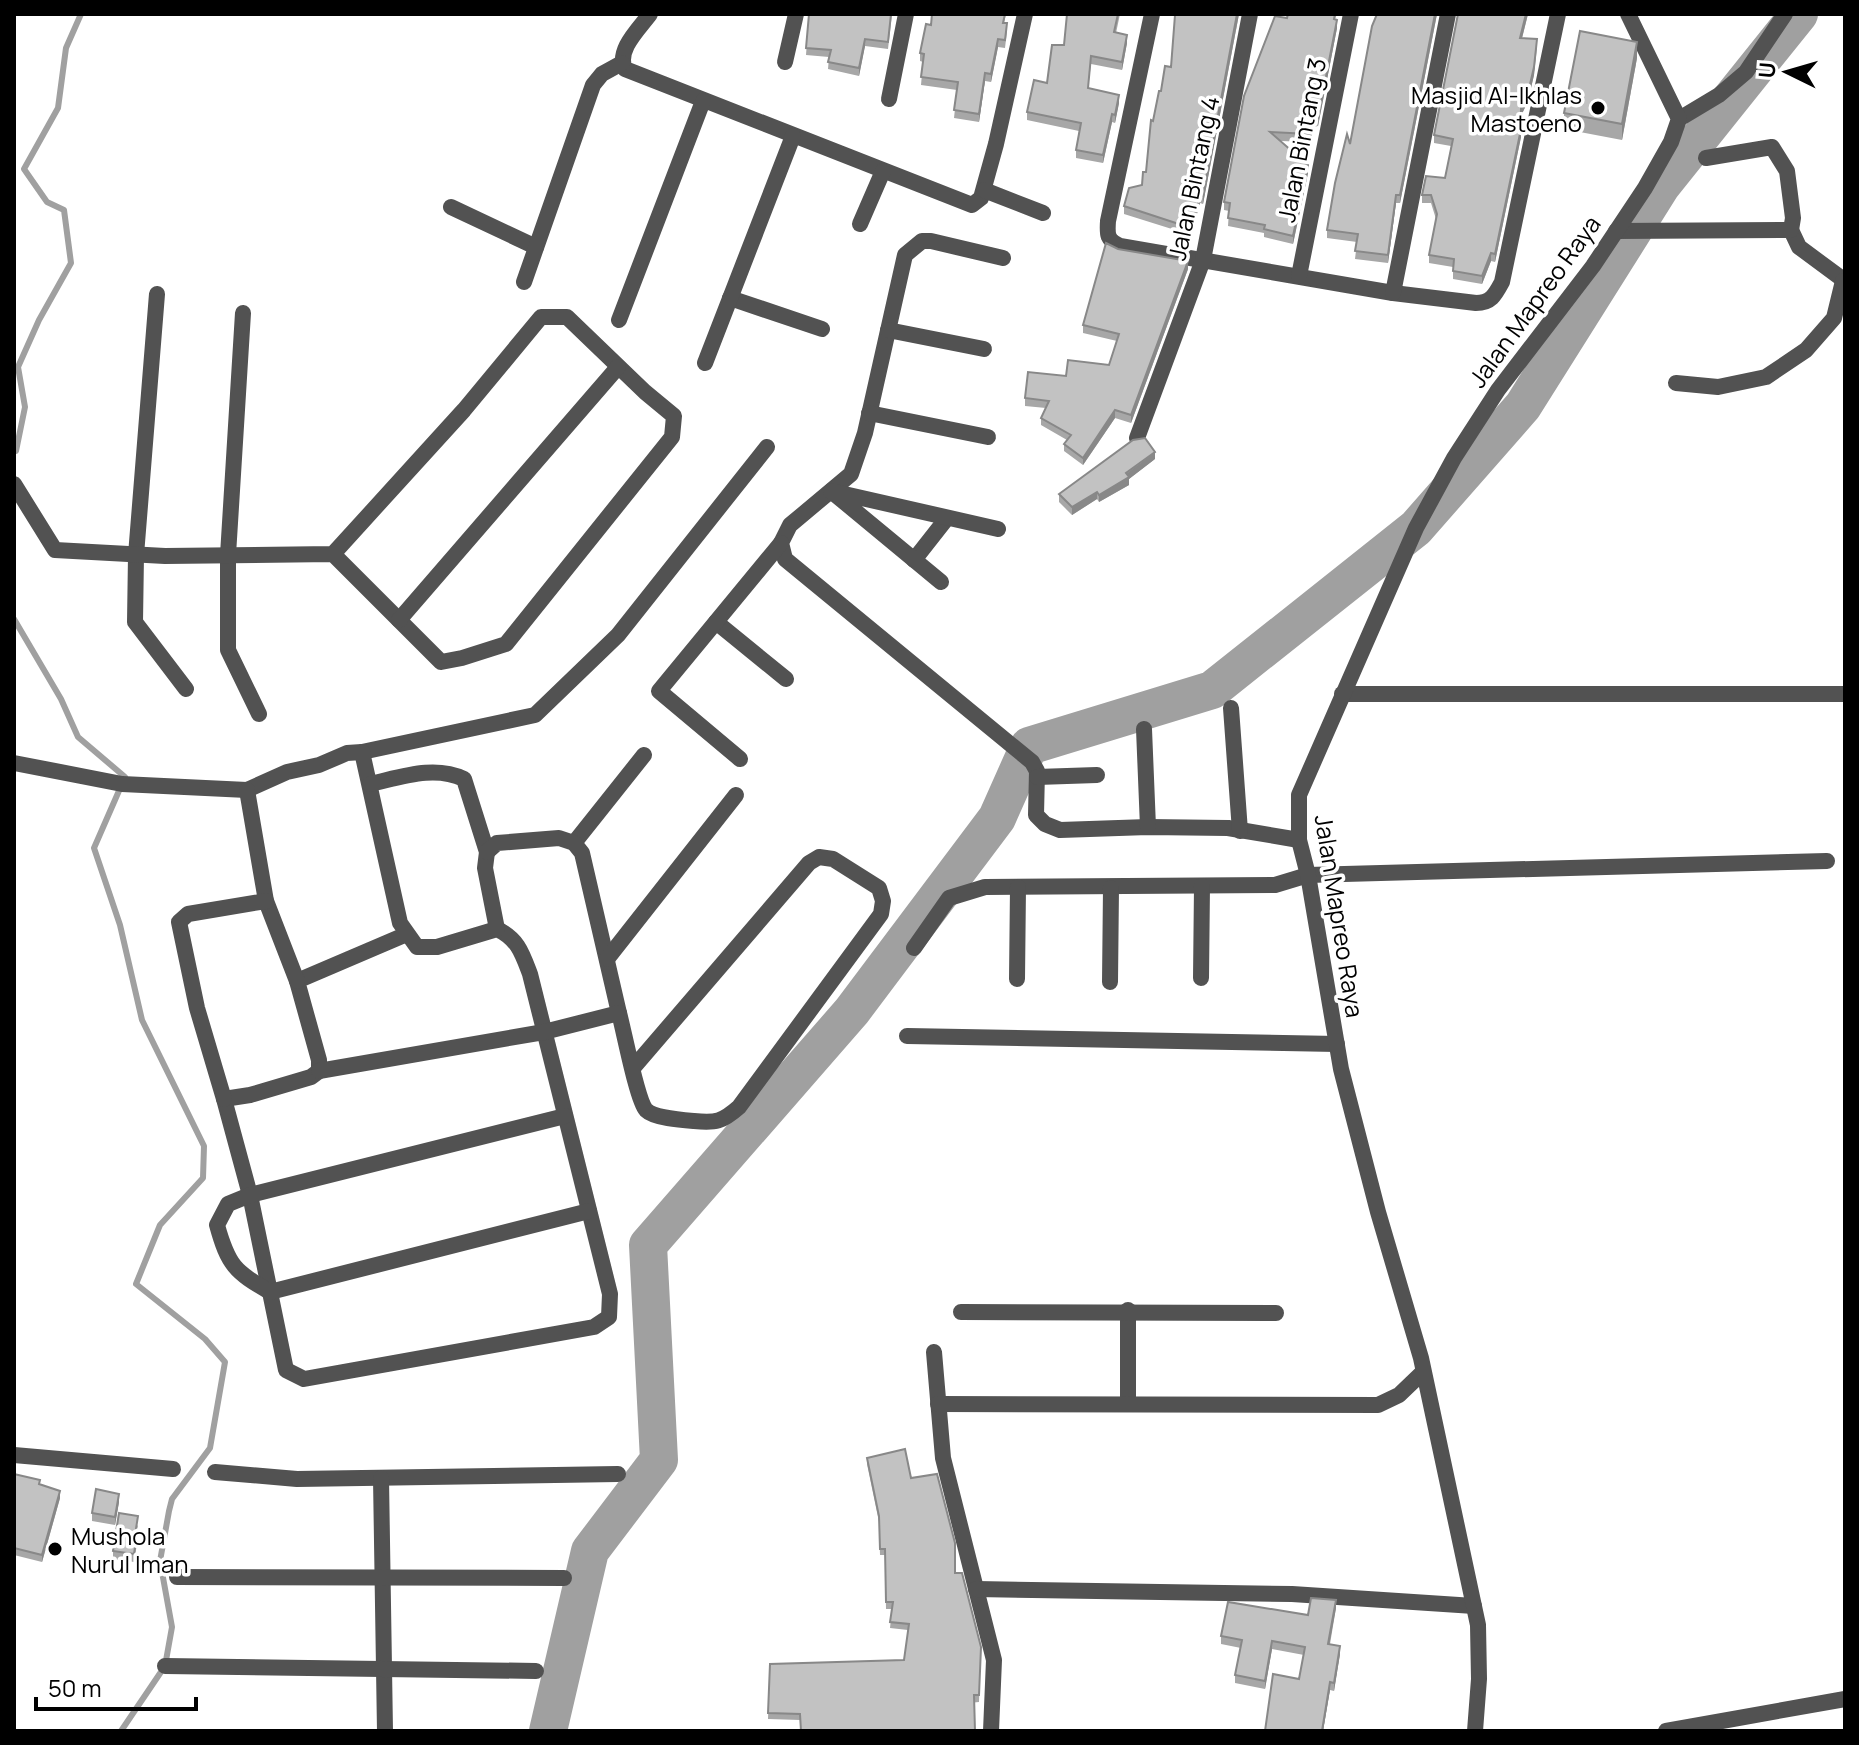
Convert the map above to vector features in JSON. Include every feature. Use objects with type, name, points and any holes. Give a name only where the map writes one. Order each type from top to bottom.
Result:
[{"type":"street","points":[[650,14],[623,54],[625,69],[972,205],[977,203],[984,190],[1025,14]]},
{"type":"street","points":[[785,62],[796,14]]},
{"type":"street","points":[[889,99],[906,14]]},
{"type":"street","points":[[1152,14],[1108,221],[1107,235],[1111,242],[1393,293],[1476,303],[1486,303],[1502,282],[1558,14]]},
{"type":"street","name":"Jalan Bintang 4","points":[[1137,438],[1203,260],[1250,14]]},
{"type":"street","name":"Jalan Bintang 3","points":[[1299,276],[1351,14]]},
{"type":"street","points":[[1393,293],[1448,14]]},
{"type":"street","points":[[1628,14],[1679,119],[1719,95],[1746,72],[1785,14]]},
{"type":"street","points":[[524,282],[593,85],[602,74],[622,63]]},
{"type":"street","points":[[619,320],[703,101]]},
{"type":"street","name":"Jalan Mapreo Raya","points":[[1475,1731],[1480,1634],[1423,1372],[1365,1166],[1337,1044],[1308,875],[1299,840],[1299,795],[1416,528],[1454,458],[1498,390],[1593,266],[1664,153],[1679,119]]},
{"type":"street","points":[[705,363],[793,136]]},
{"type":"street","points":[[1676,383],[1718,387],[1766,377],[1806,350],[1834,318],[1844,281],[1799,247],[1791,230],[1793,218],[1787,171],[1772,147],[1706,158]]},
{"type":"street","points":[[860,224],[883,171]]},
{"type":"street","points":[[984,190],[1043,213]]},
{"type":"street","points":[[451,207],[536,247]]},
{"type":"street","points":[[1616,231],[1791,230]]},
{"type":"street","points":[[740,759],[659,691],[781,543],[790,525],[851,474],[869,413],[905,255],[922,241],[931,241],[1003,258]]},
{"type":"street","points":[[157,294],[136,555],[135,622],[186,689]]},
{"type":"street","points":[[730,298],[822,329]]},
{"type":"street","points":[[243,313],[228,555],[228,650],[259,714]]},
{"type":"street","points":[[14,484],[55,550],[136,555],[333,554],[441,662],[506,644],[672,437],[674,416],[567,317],[541,317],[464,410],[333,554]]},
{"type":"street","points":[[888,330],[984,349]]},
{"type":"street","points":[[399,620],[618,367]]},
{"type":"street","points":[[869,413],[988,437]]},
{"type":"street","points":[[14,763],[122,784],[247,790],[287,772],[319,765],[347,753],[535,715],[618,635],[767,447]]},
{"type":"street","points":[[831,491],[998,529]]},
{"type":"street","points":[[831,491],[941,582]]},
{"type":"street","points":[[914,560],[947,518]]},
{"type":"street","points":[[781,543],[785,559],[1032,762],[1037,777],[1036,815],[1045,824],[1060,830],[1148,827],[1240,831],[1299,840]]},
{"type":"street","points":[[716,622],[786,679]]},
{"type":"street","points":[[1342,694],[1845,694]]},
{"type":"street","points":[[1231,708],[1240,831]]},
{"type":"street","points":[[1144,729],[1148,827]]},
{"type":"street","points":[[266,901],[188,914],[179,922],[197,1008],[250,1195],[286,1370],[304,1379],[594,1327],[609,1317],[610,1294],[521,948],[509,935],[497,929],[437,947],[417,947],[400,923],[362,752]]},
{"type":"street","points":[[574,843],[644,755]]},
{"type":"street","points":[[370,784],[432,771],[450,772],[464,779],[487,852],[485,868],[497,929]]},
{"type":"street","points":[[1037,777],[1097,775]]},
{"type":"street","points":[[247,790],[266,901],[297,981],[319,1060],[319,1071]]},
{"type":"street","points":[[607,959],[736,795]]},
{"type":"street","points":[[487,852],[497,843],[559,838],[574,843],[582,853],[619,1013],[633,1068],[643,1107],[650,1113],[686,1121],[725,1120],[739,1107],[881,914],[883,901],[879,888],[833,859],[819,857],[809,863],[633,1068]]},
{"type":"street","points":[[914,948],[949,898],[985,887],[1275,885],[1308,875],[1827,861]]},
{"type":"street","points":[[1201,978],[1202,886]]},
{"type":"street","points":[[1017,979],[1018,887]]},
{"type":"street","points":[[1110,982],[1111,888]]},
{"type":"street","points":[[297,981],[407,934]]},
{"type":"street","points":[[224,1099],[250,1095],[311,1077],[319,1071],[544,1032],[619,1013]]},
{"type":"street","points":[[907,1036],[1337,1044]]},
{"type":"street","points":[[565,1116],[250,1195],[228,1204],[217,1225],[222,1245],[239,1274],[270,1292],[589,1211]]},
{"type":"street","points":[[1128,1310],[1128,1404]]},
{"type":"street","points":[[961,1312],[1128,1310],[1276,1313]]},
{"type":"street","points":[[934,1352],[948,1480],[994,1660],[991,1731]]},
{"type":"street","points":[[938,1404],[1378,1405],[1399,1395],[1423,1372]]},
{"type":"street","points":[[14,1455],[173,1469]]},
{"type":"street","points":[[215,1472],[297,1479],[618,1474]]},
{"type":"street","points":[[381,1478],[385,1731]]},
{"type":"street","points":[[177,1577],[564,1578]]},
{"type":"street","points":[[976,1589],[1292,1594],[1474,1606]]},
{"type":"street","points":[[165,1666],[536,1671]]},
{"type":"street","points":[[1666,1731],[1845,1699]]},
{"type":"building","points":[[809,14],[891,14],[888,42],[865,39],[859,68],[828,62],[831,50],[806,48]]},
{"type":"building","points":[[932,14],[1005,14],[1005,40],[998,39],[991,74],[985,73],[979,114],[954,110],[958,82],[921,77],[924,54],[920,53],[926,24],[931,25]]},
{"type":"building","points":[[1067,14],[1118,14],[1114,32],[1127,35],[1122,62],[1091,56],[1088,88],[1119,95],[1103,155],[1076,150],[1081,123],[1027,112],[1034,80],[1047,83],[1052,45],[1064,45]]},
{"type":"building","points":[[1237,14],[1203,196],[1200,196],[1191,228],[1124,206],[1129,188],[1142,185],[1143,172],[1146,172],[1151,120],[1161,91],[1165,66],[1171,67],[1175,15]]},
{"type":"building","points":[[1288,14],[1335,14],[1334,19],[1337,20],[1318,118],[1314,119],[1310,134],[1270,132],[1308,165],[1293,236],[1264,229],[1265,225],[1228,218],[1230,203],[1224,202],[1244,96],[1275,16],[1287,18]]},
{"type":"building","points":[[1377,14],[1435,14],[1400,195],[1396,195],[1388,255],[1355,251],[1358,234],[1327,230],[1347,134],[1350,144],[1372,26]]},
{"type":"building","points":[[1458,14],[1526,14],[1520,38],[1537,39],[1528,93],[1521,108],[1521,129],[1495,254],[1491,253],[1482,276],[1453,271],[1454,259],[1429,255],[1437,214],[1431,195],[1422,195],[1426,176],[1445,178],[1453,139],[1434,135]]},
{"type":"building","name":"Masjid Al-Ikhlas Mastoeno","points":[[1580,31],[1637,42],[1622,124],[1564,113]]},
{"type":"building","points":[[1106,243],[1118,249],[1188,261],[1131,415],[1115,410],[1083,458],[1064,444],[1071,435],[1041,418],[1049,401],[1025,398],[1028,372],[1066,376],[1068,360],[1109,365],[1119,334],[1083,325]]},
{"type":"building","points":[[1145,438],[1155,452],[1126,473],[1129,477],[1072,507],[1059,494],[1133,440]]},
{"type":"building","points":[[905,1449],[911,1478],[937,1474],[955,1543],[955,1573],[962,1573],[981,1647],[979,1695],[974,1695],[975,1731],[801,1731],[800,1714],[768,1713],[770,1664],[904,1660],[909,1624],[890,1622],[893,1602],[886,1602],[885,1549],[880,1549],[879,1516],[867,1458]]},
{"type":"building","points":[[14,1474],[40,1480],[39,1484],[60,1491],[42,1555],[14,1548]]},
{"type":"building","points":[[96,1489],[119,1494],[115,1517],[92,1513]]},
{"type":"building","points":[[119,1513],[138,1516],[134,1554],[113,1551]]},
{"type":"building","points":[[1311,1598],[1336,1600],[1328,1644],[1340,1646],[1322,1731],[1265,1731],[1273,1674],[1299,1679],[1305,1647],[1272,1641],[1265,1681],[1235,1675],[1242,1640],[1221,1636],[1228,1602],[1308,1615]]},
{"type":"waterway","points":[[16,451],[25,407],[18,367],[39,320],[71,263],[64,210],[47,202],[24,169],[58,108],[66,48],[81,14]]},
{"type":"waterway","points":[[548,1731],[590,1551],[659,1460],[648,1245],[852,1011],[997,818],[1029,746],[1212,690],[1416,528],[1523,406],[1662,185],[1799,14]]},
{"type":"waterway","points":[[14,619],[61,699],[78,737],[125,777],[94,848],[120,925],[142,1020],[204,1146],[203,1178],[160,1225],[136,1284],[205,1339],[225,1362],[210,1448],[172,1499],[169,1511],[160,1561],[172,1627],[165,1666],[121,1731]]},
{"type":"place","name":"Masjid Al-Ikhlas Mastoeno","points":[[1598,108]]},
{"type":"place","name":"Mushola Nurul Iman","points":[[55,1549]]}]
